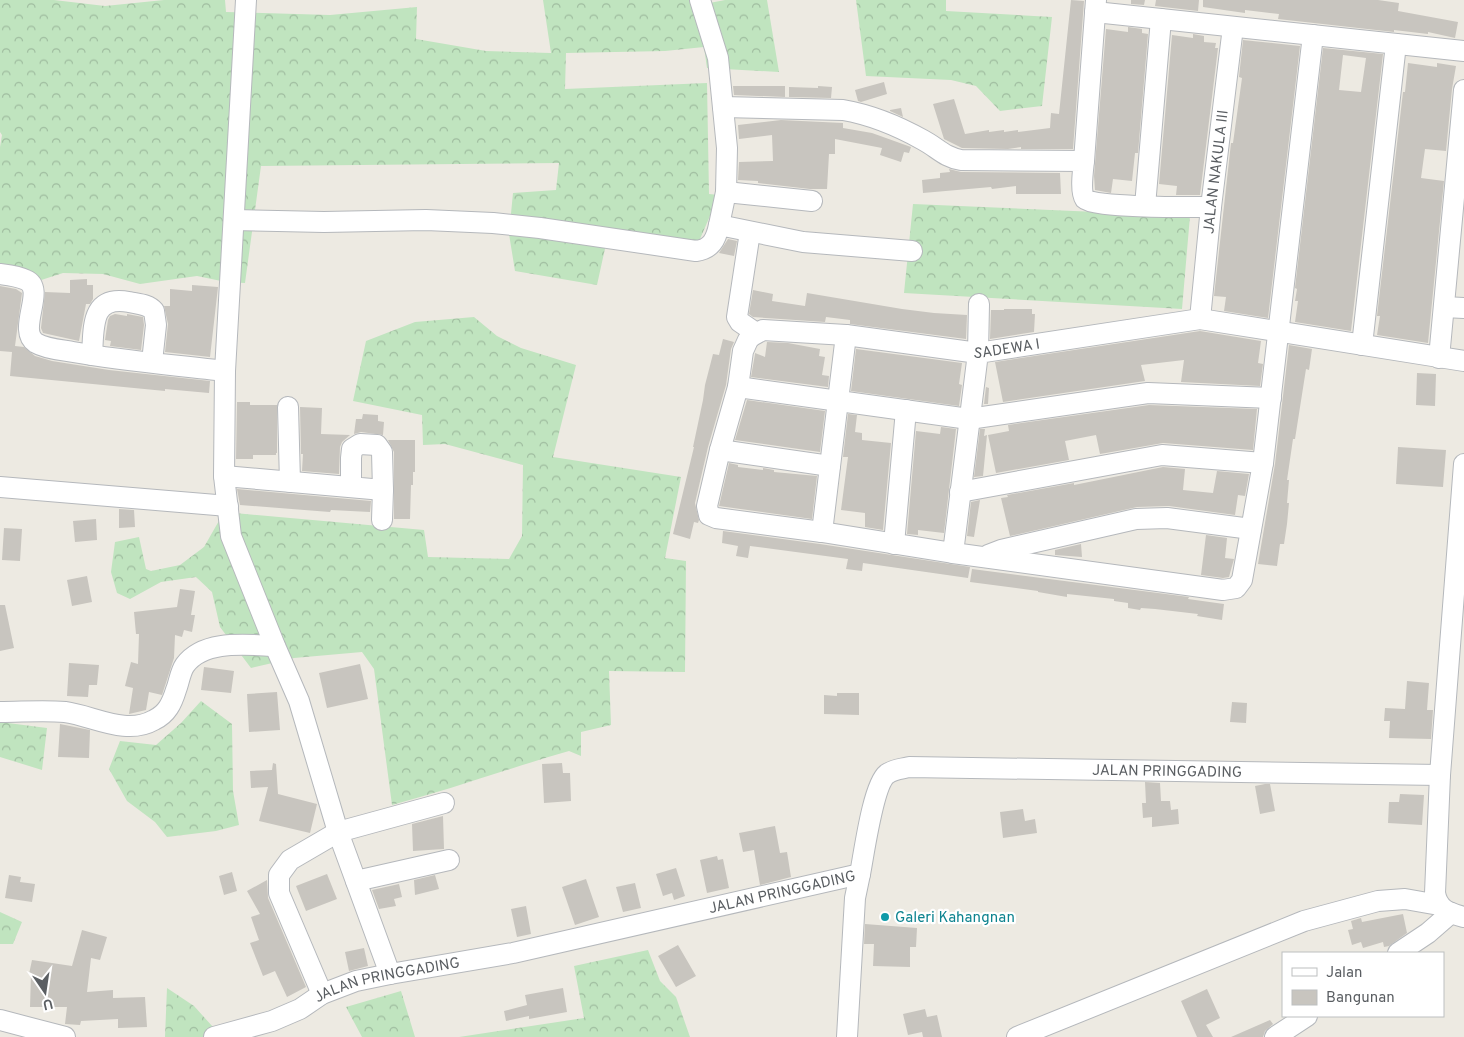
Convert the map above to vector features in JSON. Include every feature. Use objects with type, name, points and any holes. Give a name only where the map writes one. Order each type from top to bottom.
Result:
[{"type":"street","points":[[246,0],[225,371],[224,476],[231,536],[299,701],[338,832],[390,974]]},
{"type":"street","points":[[234,220],[324,222],[426,220],[492,223],[696,251],[704,250],[710,247],[718,234],[726,192],[727,148],[718,58],[700,0]]},
{"type":"street","points":[[1211,208],[1109,205],[1090,202],[1086,199],[1082,190],[1096,6],[1161,19],[1464,51]]},
{"type":"street","points":[[1145,206],[1161,19]]},
{"type":"street","name":"JALAN NAKULA III","points":[[1200,319],[1211,208],[1233,27]]},
{"type":"street","points":[[750,232],[737,317],[740,322],[756,333],[748,340],[743,351],[738,387],[720,450],[707,506],[711,517],[953,553],[1231,590],[1239,585],[1242,580],[1263,463],[1280,331],[1313,35]]},
{"type":"street","points":[[1362,344],[1396,44]]},
{"type":"street","points":[[1439,358],[1464,90]]},
{"type":"street","points":[[723,107],[843,110],[860,113],[897,126],[925,141],[949,158],[961,160],[1084,161]]},
{"type":"street","points":[[726,192],[812,201]]},
{"type":"street","points":[[719,226],[804,242],[912,251]]},
{"type":"street","points":[[0,274],[26,280],[31,285],[33,299],[29,328],[33,340],[37,344],[92,355],[225,371]]},
{"type":"street","points":[[92,355],[94,323],[98,311],[107,303],[124,302],[149,306],[154,311],[156,325],[152,362]]},
{"type":"street","points":[[953,553],[978,353],[979,304]]},
{"type":"street","points":[[1444,307],[1464,308]]},
{"type":"street","name":"SADEWA I","points":[[756,333],[762,330],[772,330],[846,336],[978,353],[1200,319],[1464,361]]},
{"type":"street","points":[[822,532],[846,336]]},
{"type":"street","points":[[738,387],[969,420],[1148,393],[1271,398]]},
{"type":"street","points":[[288,407],[290,482]]},
{"type":"street","points":[[894,544],[906,410]]},
{"type":"street","points":[[351,487],[352,449],[360,444],[377,445],[382,452],[382,520]]},
{"type":"street","points":[[720,450],[830,466]]},
{"type":"street","points":[[960,492],[1162,455],[1263,463]]},
{"type":"street","points":[[1451,912],[1435,893],[1440,775],[1455,696],[1464,464]]},
{"type":"street","points":[[224,476],[383,490]]},
{"type":"street","points":[[0,488],[228,506]]},
{"type":"street","points":[[983,557],[1001,550],[1136,519],[1167,518],[1250,529]]},
{"type":"street","points":[[0,712],[65,712],[122,726],[138,726],[154,720],[166,712],[173,701],[183,667],[192,656],[204,650],[221,647],[275,646]]},
{"type":"street","name":"JALAN PRINGGADING","points":[[214,1037],[272,1021],[300,1008],[322,994],[356,981],[513,954],[860,874],[875,797],[883,778],[902,768],[1440,775]]},
{"type":"street","points":[[322,994],[279,893],[278,881],[283,868],[290,860],[338,832],[444,803]]},
{"type":"street","points":[[356,881],[449,860]]},
{"type":"street","points":[[847,1037],[855,898],[860,874]]},
{"type":"street","points":[[1017,1037],[1304,921],[1378,901],[1405,899],[1451,912]]},
{"type":"street","points":[[1400,952],[1428,933],[1451,912]]},
{"type":"street","points":[[1275,1037],[1305,1017]]},
{"type":"street","points":[[0,1020],[20,1031],[65,1037]]},
{"type":"green space","points":[[0,0],[54,0],[105,6],[164,0],[225,0],[226,12],[330,15],[417,7],[416,39],[486,51],[551,53],[543,0],[691,0],[694,6],[725,0],[767,0],[779,72],[707,68],[704,47],[665,51],[566,53],[565,89],[707,83],[709,194],[719,195],[700,239],[696,259],[606,244],[597,285],[515,271],[509,234],[513,193],[556,190],[559,163],[261,166],[245,283],[226,282],[197,276],[140,284],[103,274],[63,273],[35,282],[0,269],[0,147],[2,135],[0,132]]},
{"type":"green space","points":[[856,0],[946,0],[946,11],[1052,17],[1042,106],[1000,111],[976,86],[951,80],[866,76]]},
{"type":"green space","points":[[913,204],[1190,216],[1182,309],[904,293]]},
{"type":"green space","points":[[474,317],[497,336],[521,348],[576,365],[553,457],[681,477],[665,558],[686,561],[685,672],[609,671],[611,725],[581,732],[581,756],[569,751],[392,805],[374,669],[362,652],[294,658],[251,668],[220,627],[212,592],[196,577],[161,582],[130,599],[117,593],[111,572],[115,542],[139,537],[146,569],[151,571],[180,565],[204,547],[224,512],[424,530],[428,557],[509,559],[522,536],[523,465],[445,444],[423,445],[422,415],[353,401],[366,341],[415,322]]},
{"type":"green space","points":[[201,701],[232,724],[233,791],[239,825],[216,831],[167,837],[155,822],[127,801],[109,769],[120,741],[156,745],[181,723]]},
{"type":"green space","points":[[0,722],[47,728],[42,770],[0,757]]},
{"type":"green space","points":[[0,912],[22,922],[13,944],[0,944]]},
{"type":"green space","points":[[648,950],[660,981],[676,997],[690,1037],[459,1037],[584,1018],[574,966]]},
{"type":"green space","points":[[167,988],[194,1006],[222,1037],[165,1037]]},
{"type":"green space","points":[[401,991],[415,1037],[362,1037],[346,1007]]},
{"type":"building","points":[[1071,0],[1084,1],[1073,149],[1021,149],[1021,147],[1008,149],[962,148],[944,139],[933,104],[954,99],[965,134],[989,130],[989,132],[1004,130],[1004,132],[1018,130],[1018,132],[1050,128],[1051,113],[1059,114]]},
{"type":"building","points":[[1131,0],[1145,0],[1144,5],[1131,4]]},
{"type":"building","points":[[1156,0],[1199,0],[1198,11],[1155,6]]},
{"type":"building","points":[[1203,0],[1378,0],[1399,3],[1398,11],[1458,22],[1455,38],[1428,32],[1428,34],[1394,30],[1394,32],[1278,19],[1279,14],[1245,10],[1245,13],[1203,7]]},
{"type":"building","points":[[1128,27],[1142,29],[1142,33],[1148,34],[1138,153],[1135,153],[1132,181],[1113,179],[1111,193],[1095,190],[1094,176],[1106,29],[1128,32]]},
{"type":"building","points":[[1193,34],[1204,36],[1204,42],[1216,43],[1215,48],[1218,48],[1200,195],[1176,195],[1177,186],[1159,184],[1172,35],[1193,38]]},
{"type":"building","points":[[1243,40],[1300,46],[1268,318],[1224,311],[1226,297],[1214,296],[1231,143],[1233,143],[1242,78],[1239,77]]},
{"type":"building","points":[[1323,48],[1383,54],[1351,331],[1295,322],[1298,301],[1295,301],[1297,289],[1295,288]],"holes":[[[1343,55],[1366,58],[1361,92],[1339,90]]]},
{"type":"building","points":[[1408,63],[1437,67],[1437,63],[1456,66],[1446,151],[1425,149],[1421,178],[1444,181],[1428,343],[1377,335],[1380,316],[1377,316]]},
{"type":"building","points":[[884,82],[887,94],[861,102],[858,101],[855,90]]},
{"type":"building","points":[[733,86],[785,86],[785,97],[734,95]]},
{"type":"building","points":[[818,86],[832,87],[831,98],[789,97],[789,87],[818,88]]},
{"type":"building","points":[[901,108],[903,117],[890,111],[890,110]]},
{"type":"building","points":[[781,120],[843,123],[843,128],[872,133],[911,147],[909,153],[904,152],[901,162],[880,155],[882,148],[835,139],[835,154],[829,154],[827,189],[810,189],[738,180],[739,162],[773,161],[772,135],[739,139],[738,125]]},
{"type":"building","points":[[949,169],[961,172],[1060,173],[1061,194],[1016,194],[1016,186],[923,193],[922,180],[940,178],[940,173],[950,172]]},
{"type":"building","points":[[728,239],[737,241],[734,256],[719,253]]},
{"type":"building","points":[[87,279],[87,285],[93,285],[93,299],[90,304],[86,304],[79,341],[43,333],[41,328],[45,292],[70,293],[70,280]]},
{"type":"building","points":[[192,285],[218,287],[210,357],[165,352],[168,324],[164,306],[170,306],[170,289],[192,291]]},
{"type":"building","points":[[0,286],[16,289],[22,293],[15,346],[24,347],[35,356],[52,361],[109,370],[210,381],[209,393],[165,389],[165,391],[10,376],[12,352],[0,351]]},
{"type":"building","points":[[753,290],[773,294],[772,301],[805,306],[807,293],[902,309],[967,315],[966,339],[850,324],[850,320],[826,317],[825,322],[753,317],[749,314]]},
{"type":"building","points":[[1032,309],[1032,314],[1035,314],[1034,332],[990,339],[991,310]]},
{"type":"building","points":[[115,314],[143,317],[141,350],[110,346],[111,341],[105,340],[108,320],[110,316]]},
{"type":"building","points":[[1200,331],[1261,341],[1258,363],[1263,364],[1260,386],[1181,382],[1184,360],[1141,365],[1145,381],[1003,402],[995,362]]},
{"type":"building","points":[[723,339],[734,342],[731,349],[726,385],[708,447],[695,503],[699,520],[698,523],[694,522],[690,539],[673,534],[694,447],[705,385],[713,354],[719,355]]},
{"type":"building","points":[[767,342],[788,343],[820,349],[819,356],[825,357],[822,375],[829,376],[828,387],[751,377],[755,353],[765,357]]},
{"type":"building","points":[[1289,345],[1312,349],[1309,370],[1306,369],[1295,439],[1293,439],[1287,480],[1289,480],[1287,503],[1289,503],[1287,524],[1284,544],[1280,544],[1277,566],[1258,564],[1275,464]]},
{"type":"building","points":[[856,349],[962,363],[959,384],[962,385],[959,406],[851,391]]},
{"type":"building","points":[[1417,373],[1436,374],[1435,406],[1416,405]]},
{"type":"building","points":[[986,387],[989,388],[988,404],[984,404]]},
{"type":"building","points":[[747,400],[825,411],[820,452],[735,440]]},
{"type":"building","points":[[237,402],[250,402],[250,405],[277,405],[276,455],[253,455],[253,459],[236,459]]},
{"type":"building","points":[[1149,405],[1257,409],[1253,450],[1163,443],[1100,454],[1096,435],[1065,441],[1069,460],[996,473],[988,435],[1009,431],[1008,425]]},
{"type":"building","points":[[300,407],[322,408],[321,434],[350,435],[342,442],[340,447],[339,474],[302,471],[303,454],[301,454]]},
{"type":"building","points":[[363,414],[378,415],[378,421],[384,422],[383,435],[361,432],[354,434],[356,419],[362,419]]},
{"type":"building","points":[[848,414],[857,415],[855,432],[862,433],[862,440],[891,443],[883,530],[865,527],[865,513],[841,510],[848,457],[843,457]]},
{"type":"building","points":[[941,427],[956,429],[944,533],[918,530],[918,535],[907,534],[916,431],[940,434]]},
{"type":"building","points":[[980,429],[985,429],[984,436],[987,435],[983,476],[974,477]]},
{"type":"building","points":[[388,440],[415,440],[415,472],[413,472],[413,485],[411,485],[410,519],[394,519],[394,452]]},
{"type":"building","points":[[1398,447],[1446,450],[1443,487],[1396,484]]},
{"type":"building","points":[[729,463],[738,465],[738,467],[763,470],[763,468],[774,470],[774,472],[817,476],[812,519],[719,506]]},
{"type":"building","points":[[1163,467],[1185,469],[1183,490],[1213,493],[1217,471],[1249,474],[1245,496],[1238,495],[1235,515],[1169,506],[1137,507],[1010,536],[1001,498],[1008,497],[1007,495],[1074,483],[1074,485]]},
{"type":"building","points":[[237,489],[371,501],[370,512],[331,510],[330,512],[240,505]]},
{"type":"building","points":[[980,500],[974,537],[967,536],[971,502]]},
{"type":"building","points":[[119,509],[134,510],[135,527],[119,528]]},
{"type":"building","points":[[96,519],[97,540],[75,542],[73,521]]},
{"type":"building","points":[[4,528],[22,529],[20,561],[2,560]]},
{"type":"building","points":[[723,531],[970,567],[968,578],[863,563],[862,571],[846,569],[848,559],[750,546],[748,558],[736,556],[738,546],[722,543]]},
{"type":"building","points":[[1206,535],[1227,538],[1225,558],[1234,559],[1229,577],[1201,575]]},
{"type":"building","points":[[1081,544],[1082,557],[1055,555],[1055,550]]},
{"type":"building","points":[[972,569],[1189,597],[1188,599],[1224,604],[1222,620],[1197,616],[1198,614],[1128,608],[1128,603],[1114,601],[1114,599],[1067,594],[1067,597],[970,582]]},
{"type":"building","points":[[87,576],[92,602],[72,606],[67,580]]},
{"type":"building","points":[[180,589],[195,591],[191,615],[195,615],[192,632],[184,630],[182,637],[175,635],[174,658],[162,695],[149,692],[146,710],[129,714],[133,688],[125,686],[131,662],[138,664],[139,634],[136,634],[134,612],[177,607]]},
{"type":"building","points":[[0,605],[5,605],[14,648],[0,651]]},
{"type":"building","points":[[69,663],[99,665],[97,685],[89,685],[88,697],[67,696]]},
{"type":"building","points":[[360,664],[368,699],[327,708],[319,673]]},
{"type":"building","points":[[204,667],[234,671],[231,693],[201,690]]},
{"type":"building","points":[[1407,681],[1429,683],[1427,710],[1433,710],[1431,739],[1389,738],[1390,721],[1384,721],[1385,708],[1405,709]]},
{"type":"building","points":[[277,692],[280,730],[249,732],[247,694]]},
{"type":"building","points":[[837,693],[859,693],[859,715],[824,714],[824,695],[837,696]]},
{"type":"building","points":[[1232,702],[1247,703],[1246,723],[1230,722]]},
{"type":"building","points":[[60,724],[90,730],[89,758],[58,757]]},
{"type":"building","points":[[273,763],[276,764],[278,794],[317,804],[310,833],[259,821],[268,787],[251,788],[250,771],[272,770]]},
{"type":"building","points":[[562,763],[563,773],[570,773],[571,801],[544,803],[542,764]]},
{"type":"building","points":[[1145,782],[1160,783],[1161,801],[1170,801],[1171,810],[1178,809],[1179,824],[1152,827],[1152,817],[1143,818],[1142,803],[1146,803]]},
{"type":"building","points":[[1270,784],[1275,811],[1260,814],[1255,786]]},
{"type":"building","points":[[1400,794],[1424,795],[1422,825],[1388,823],[1389,802],[1399,802]]},
{"type":"building","points":[[1023,809],[1025,821],[1035,819],[1037,833],[1003,838],[1000,812]]},
{"type":"building","points":[[443,816],[444,849],[413,851],[412,824]]},
{"type":"building","points":[[775,826],[780,853],[787,852],[791,877],[760,885],[754,850],[743,852],[739,833]]},
{"type":"building","points":[[717,856],[718,860],[723,859],[729,888],[707,893],[700,860]]},
{"type":"building","points":[[676,868],[685,896],[674,900],[672,893],[663,896],[656,874]]},
{"type":"building","points":[[232,872],[237,891],[224,895],[219,876]]},
{"type":"building","points":[[327,874],[337,899],[306,911],[296,886]]},
{"type":"building","points":[[9,875],[21,877],[20,882],[35,884],[32,902],[5,898]]},
{"type":"building","points":[[435,875],[439,889],[415,895],[414,880]]},
{"type":"building","points":[[586,879],[599,917],[575,925],[562,887]]},
{"type":"building","points":[[267,880],[268,898],[306,987],[287,997],[275,971],[263,976],[250,943],[259,940],[251,917],[260,914],[247,891]]},
{"type":"building","points":[[635,883],[641,908],[623,912],[616,887]]},
{"type":"building","points":[[399,884],[402,897],[394,899],[396,906],[379,909],[372,890]]},
{"type":"building","points":[[526,906],[531,934],[517,937],[511,909]]},
{"type":"building","points":[[1403,914],[1407,933],[1389,946],[1384,947],[1383,942],[1363,948],[1361,942],[1352,945],[1348,930],[1353,929],[1351,921],[1361,918],[1362,922]]},
{"type":"building","points":[[865,924],[917,928],[916,947],[910,947],[910,967],[873,966],[874,944],[864,944]]},
{"type":"building","points":[[82,930],[107,937],[100,960],[91,958],[87,992],[113,990],[113,998],[145,997],[147,1027],[118,1028],[118,1019],[81,1021],[80,1025],[65,1024],[67,1007],[30,1007],[31,974],[29,974],[32,960],[72,966]]},
{"type":"building","points":[[678,945],[696,976],[676,987],[658,956]]},
{"type":"building","points":[[364,948],[368,966],[349,971],[345,952]]},
{"type":"building","points":[[563,988],[567,1012],[529,1019],[529,1016],[506,1021],[504,1011],[527,1005],[525,995]]},
{"type":"building","points":[[1207,989],[1220,1018],[1206,1025],[1213,1037],[1197,1037],[1181,1001]]},
{"type":"building","points":[[925,1009],[927,1017],[937,1015],[942,1037],[923,1037],[922,1032],[908,1035],[903,1014]]},
{"type":"building","points":[[1270,1020],[1273,1024],[1265,1031],[1263,1037],[1231,1037]]},
{"type":"place","name":"Galeri Kahangnan","points":[[885,917]]}]
